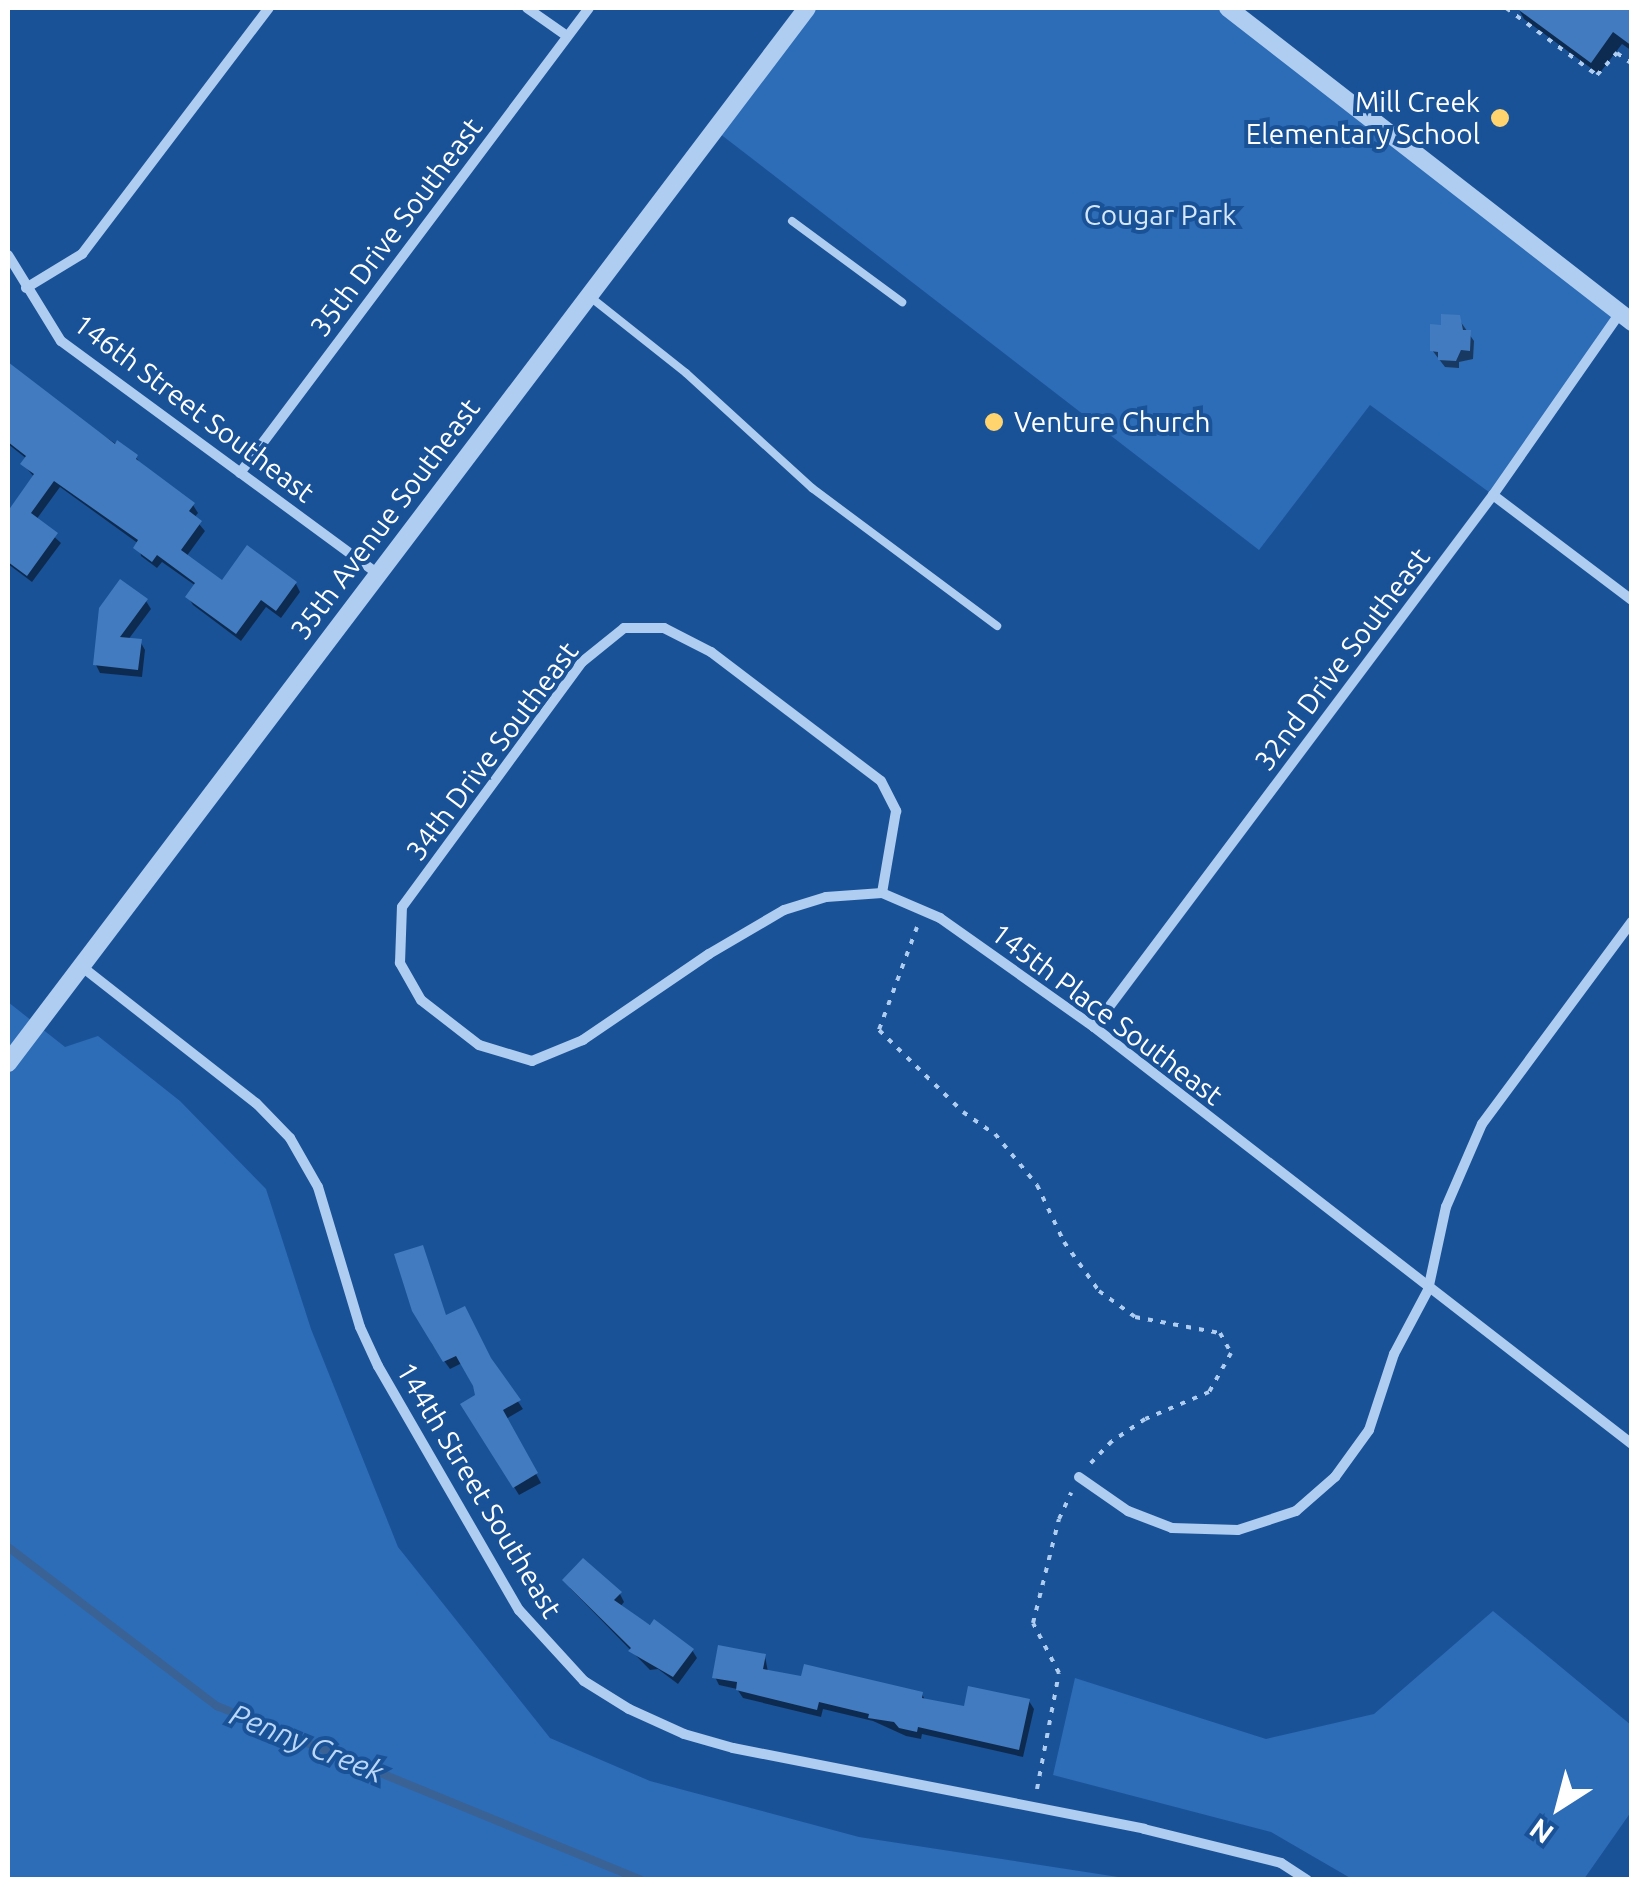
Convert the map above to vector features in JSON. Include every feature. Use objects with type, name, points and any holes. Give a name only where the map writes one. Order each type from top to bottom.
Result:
[{"type":"street","points":[[26,288],[82,254],[269,8]]},
{"type":"street","points":[[527,8],[567,36]]},
{"type":"street","name":"35th Drive Southeast","points":[[240,473],[589,8]]},
{"type":"street","name":"35th Avenue Southeast","points":[[8,1063],[807,8]]},
{"type":"street","points":[[1228,8],[1626,317]]},
{"type":"street","name":"146th Street Southeast","points":[[8,255],[61,341],[378,574]]},
{"type":"street","name":"32nd Drive Southeast","points":[[1094,1027],[1626,317]]},
{"type":"street","points":[[1493,495],[1632,600]]},
{"type":"street","name":"34th Drive Southeast","points":[[624,628],[664,628],[711,652],[881,780],[896,811],[882,893],[826,897],[784,910],[709,954],[582,1040],[532,1061],[479,1045],[421,1000],[400,964],[402,907],[582,662],[624,628]]},
{"type":"street","name":"145th Place Southeast","points":[[882,893],[940,918],[1094,1027],[1428,1290],[1632,1444]]},
{"type":"street","points":[[1078,1476],[1128,1512],[1172,1528],[1238,1530],[1296,1511],[1335,1476],[1369,1430],[1394,1354],[1428,1290],[1446,1207],[1482,1124],[1632,921]]},
{"type":"street","name":"144th Street Southeast","points":[[80,966],[256,1103],[290,1138],[318,1187],[360,1327],[378,1366],[519,1610],[584,1681],[629,1709],[684,1734],[1144,1829],[1280,1862],[1307,1880]]},
{"type":"lane","points":[[792,221],[902,302]]},
{"type":"lane","points":[[589,296],[686,373],[812,488],[997,626]]},
{"type":"path","points":[[1506,8],[1596,75],[1617,53],[1632,64]]},
{"type":"path","points":[[923,910],[879,1030],[963,1112],[995,1134],[1036,1185],[1064,1242],[1099,1291],[1135,1317],[1220,1333],[1231,1353],[1209,1392],[1145,1419],[1112,1441],[1078,1476],[1059,1518],[1033,1623],[1059,1673],[1032,1808]]},
{"type":"green space","name":"Cougar Park","points":[[807,8],[1228,8],[1620,313],[1493,495],[1370,405],[1259,550],[715,130]]},
{"type":"green space","points":[[8,1002],[65,1047],[98,1036],[180,1101],[266,1189],[311,1329],[398,1547],[550,1738],[650,1781],[859,1837],[1131,1879],[8,1879]]},
{"type":"green space","points":[[1493,1611],[1631,1725],[1631,1812],[1584,1879],[1352,1879],[1271,1832],[1053,1775],[1075,1678],[1266,1739],[1374,1714]]},
{"type":"building","points":[[1516,8],[1632,8],[1632,46],[1613,32],[1591,63]]},
{"type":"building","points":[[1441,314],[1460,315],[1463,330],[1471,330],[1470,351],[1461,350],[1456,361],[1438,360],[1438,352],[1430,351],[1430,324],[1441,325]]},
{"type":"building","points":[[8,362],[115,444],[117,440],[138,455],[136,459],[195,503],[189,511],[202,521],[181,550],[222,580],[247,545],[297,582],[276,611],[261,600],[236,634],[185,597],[195,583],[157,555],[152,562],[133,548],[138,540],[54,481],[31,513],[58,533],[27,576],[8,562],[8,511],[34,474],[20,464],[26,456],[8,442]]},
{"type":"building","points":[[120,579],[148,599],[120,637],[142,639],[138,670],[93,665],[99,608]]},
{"type":"building","points":[[423,1245],[446,1315],[465,1306],[491,1358],[521,1400],[503,1410],[538,1473],[513,1488],[460,1404],[475,1395],[456,1356],[443,1362],[412,1311],[394,1254]]},
{"type":"building","points":[[583,1558],[622,1592],[614,1600],[650,1625],[654,1619],[694,1649],[673,1677],[628,1651],[631,1648],[562,1580]]},
{"type":"building","points":[[718,1645],[766,1654],[763,1669],[801,1676],[804,1664],[923,1692],[922,1698],[964,1706],[968,1686],[1030,1699],[1019,1750],[918,1727],[917,1732],[899,1728],[894,1722],[819,1702],[817,1710],[736,1690],[737,1682],[712,1678]]},
{"type":"waterway","name":"Penny Creek","points":[[8,1547],[217,1706],[641,1880]]},
{"type":"place","name":"Mill Creek Elementary School","points":[[1500,118]]},
{"type":"place","name":"Venture Church","points":[[994,422]]}]
